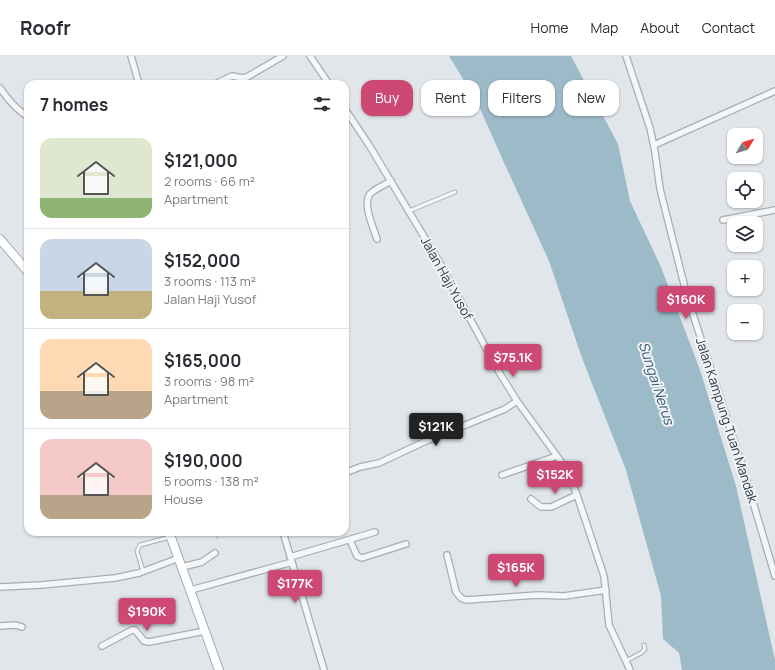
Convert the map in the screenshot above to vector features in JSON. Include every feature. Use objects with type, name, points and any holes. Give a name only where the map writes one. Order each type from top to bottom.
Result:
[{"type":"main road","points":[[0,239],[24,267]]},
{"type":"main road","points":[[171,536],[220,670]]},
{"type":"street","points":[[131,56],[138,80]]},
{"type":"street","points":[[224,80],[232,76],[240,78],[247,77],[283,56]]},
{"type":"street","points":[[310,56],[326,80]]},
{"type":"street","name":"Jalan Kampung Tuan Mandak","points":[[626,56],[650,128],[660,189],[688,296],[742,462],[775,576]]},
{"type":"street","points":[[0,88],[10,102],[24,114]]},
{"type":"street","points":[[654,145],[775,91]]},
{"type":"street","name":"Jalan Haji Yusof","points":[[349,115],[438,260],[499,372],[517,401],[567,470],[577,495],[604,576],[609,625],[630,670]]},
{"type":"street","points":[[377,240],[367,208],[367,200],[370,194],[391,182]]},
{"type":"street","points":[[723,220],[775,210]]},
{"type":"street","points":[[349,472],[380,463],[426,441],[504,409],[517,401]]},
{"type":"street","points":[[502,475],[557,456]]},
{"type":"street","points":[[532,499],[541,507],[551,506],[577,495]]},
{"type":"street","points":[[190,590],[291,560],[375,532]]},
{"type":"street","points":[[284,536],[324,670]]},
{"type":"street","points":[[350,540],[357,556],[362,558],[406,544]]},
{"type":"street","points":[[182,567],[207,560],[215,553]]},
{"type":"street","points":[[447,555],[456,592],[461,598],[466,600],[538,595],[564,596],[606,590]]},
{"type":"street","points":[[0,587],[101,580],[128,576],[179,558]]},
{"type":"street","points":[[0,626],[16,625],[22,627]]},
{"type":"street","points":[[102,646],[132,630],[135,630],[144,642],[205,631]]},
{"type":"lane","points":[[409,211],[455,192]]},
{"type":"lane","points":[[143,571],[137,551],[140,545],[165,536]]},
{"type":"lane","points":[[626,661],[641,653],[645,649],[644,645]]},
{"type":"water","name":"Sungai Nerus","points":[[449,56],[571,56],[584,80],[563,80],[563,116],[603,116],[618,144],[630,201],[661,267],[700,370],[736,486],[775,660],[775,670],[682,670],[679,653],[663,639],[661,596],[626,470],[582,358],[549,261],[480,109],[480,80],[464,80]]}]
